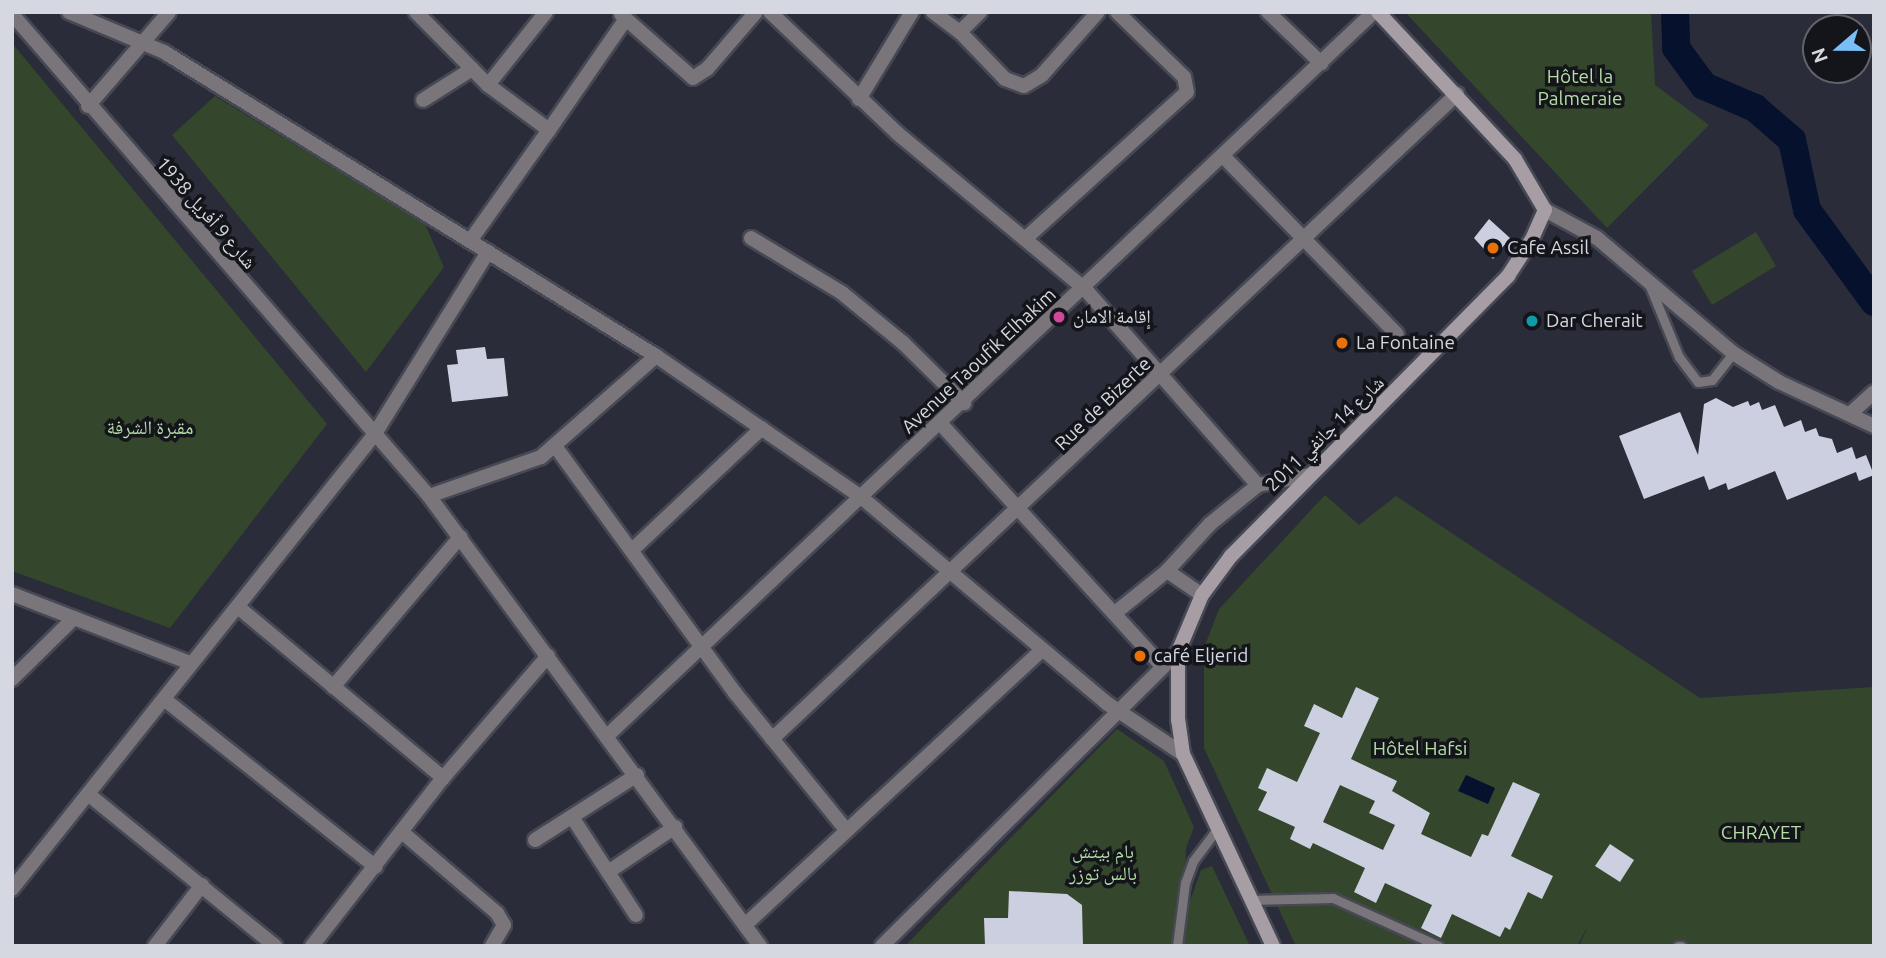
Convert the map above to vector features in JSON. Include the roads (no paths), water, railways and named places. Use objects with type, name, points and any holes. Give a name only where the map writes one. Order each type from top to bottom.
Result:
[{"type":"main road","points":[[1376,12],[1457,94],[1527,174],[1545,209]]},
{"type":"main road","name":"شارع 14 جانفي 2011","points":[[1273,946],[1216,831],[1183,754],[1178,720],[1178,652],[1202,595],[1255,529],[1508,276],[1532,239],[1545,209]]},
{"type":"street","points":[[69,12],[145,43],[656,356],[861,497],[1042,650],[1118,709],[1183,754]]},
{"type":"street","points":[[88,106],[169,12]]},
{"type":"street","points":[[416,12],[488,85],[549,130]]},
{"type":"street","points":[[488,85],[546,12]]},
{"type":"street","points":[[470,241],[549,130],[623,15],[692,78],[707,69],[756,12]]},
{"type":"street","points":[[770,12],[859,99],[1085,289],[1163,373],[1258,485]]},
{"type":"street","points":[[859,99],[912,12]]},
{"type":"street","points":[[933,12],[960,32],[1005,79],[1024,86],[1042,75],[1098,12]]},
{"type":"street","points":[[960,32],[980,12]]},
{"type":"street","points":[[1026,238],[1187,92],[1184,77],[1117,12]]},
{"type":"street","points":[[1268,12],[1321,63]]},
{"type":"street","name":"Avenue Taoufik Elhakim","points":[[608,735],[1225,158],[1376,12]]},
{"type":"street","name":"شارع 9 أفريل 1938","points":[[12,14],[88,106],[429,496],[608,735],[760,946]]},
{"type":"street","points":[[423,100],[472,69]]},
{"type":"street","name":"Rue de Bizerte","points":[[772,738],[1020,510],[1457,94]]},
{"type":"street","points":[[1225,158],[1397,334]]},
{"type":"street","points":[[1545,209],[1597,238],[1648,284],[1733,353],[1779,382],[1851,413],[1874,426]]},
{"type":"street","points":[[751,238],[842,293],[903,343],[964,403]]},
{"type":"street","points":[[12,889],[374,435],[488,252]]},
{"type":"street","points":[[429,496],[541,457],[656,356]]},
{"type":"street","points":[[1851,413],[1874,392]]},
{"type":"street","points":[[940,423],[1162,666]]},
{"type":"street","points":[[632,550],[762,428]]},
{"type":"street","points":[[555,446],[702,646],[847,831]]},
{"type":"street","points":[[1115,613],[1167,571],[1210,524],[1258,485],[1310,475]]},
{"type":"street","points":[[333,687],[460,537]]},
{"type":"street","points":[[1167,571],[1202,595]]},
{"type":"street","points":[[12,594],[191,663]]},
{"type":"street","points":[[238,607],[443,778]]},
{"type":"street","points":[[12,679],[74,618]]},
{"type":"street","points":[[746,925],[1042,650]]},
{"type":"street","points":[[882,946],[1178,652]]},
{"type":"street","points":[[312,946],[403,833],[443,778],[548,656]]},
{"type":"street","points":[[164,699],[376,867]]},
{"type":"street","points":[[535,840],[637,775]]},
{"type":"street","points":[[88,794],[275,946]]},
{"type":"street","points":[[572,817],[636,915]]},
{"type":"street","points":[[608,872],[675,827]]},
{"type":"street","points":[[403,833],[497,913],[504,925],[492,946]]},
{"type":"street","points":[[155,946],[202,885]]},
{"type":"lane","points":[[1648,284],[1679,357],[1698,382],[1712,380],[1733,353]]},
{"type":"lane","points":[[1177,946],[1185,883],[1193,860],[1216,831]]},
{"type":"lane","points":[[1249,900],[1333,898],[1439,946]]},
{"type":"water","points":[[1466,775],[1495,788],[1488,804],[1458,791]]},
{"type":"waterway","points":[[1675,12],[1676,48],[1704,86],[1755,108],[1792,140],[1807,210],[1874,302]]},
{"type":"place","name":"Cafe Assil","points":[[1493,248]]},
{"type":"place","name":"إقامة الامان","points":[[1059,317]]},
{"type":"place","name":"Dar Cherait","points":[[1532,321]]},
{"type":"place","name":"La Fontaine","points":[[1342,343]]},
{"type":"place","name":"café Eljerid","points":[[1140,656]]},
{"type":"park label","name":"Hôtel la Palmeraie","points":[[1580,88]]},
{"type":"park label","name":"مقبرة الشرفة","points":[[150,428]]},
{"type":"park label","name":"Hôtel Hafsi","points":[[1420,749]]},
{"type":"park label","name":"CHRAYET","points":[[1761,833]]},
{"type":"park label","name":"بام بيتش بالس توزر","points":[[1103,863]]}]
